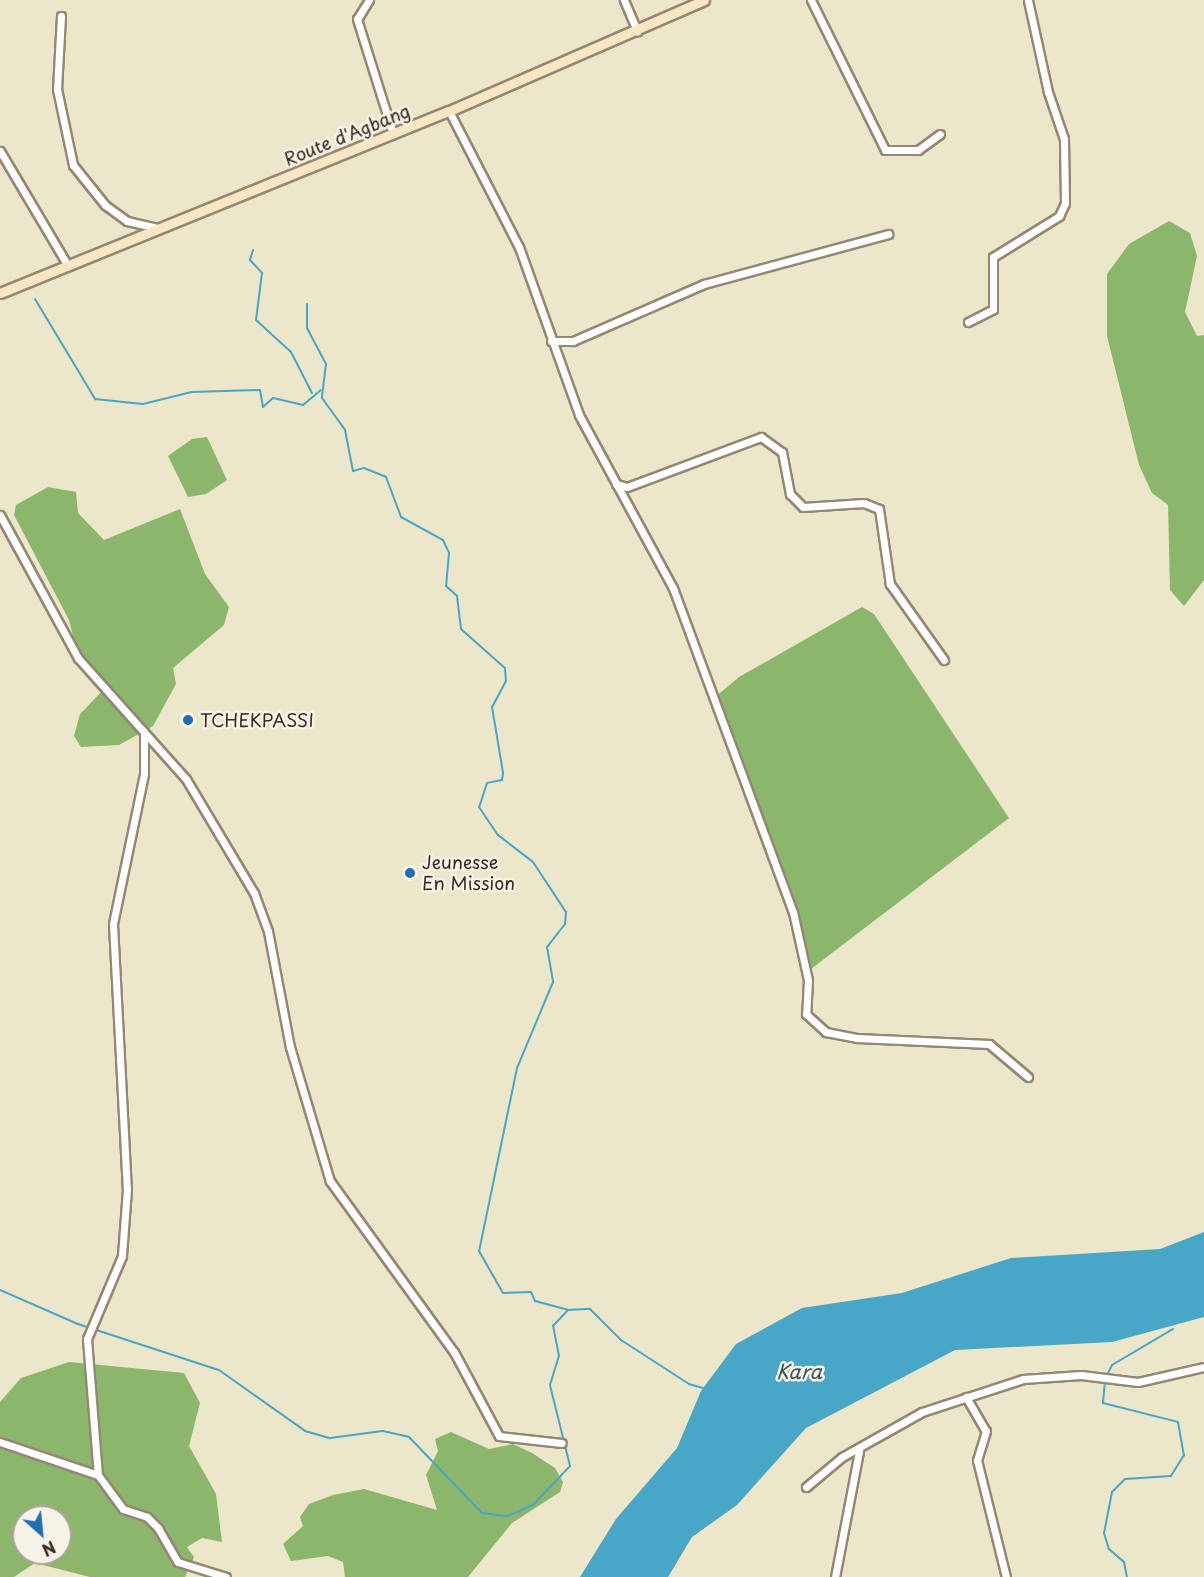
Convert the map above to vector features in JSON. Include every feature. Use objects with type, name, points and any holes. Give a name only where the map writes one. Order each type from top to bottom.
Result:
[{"type":"main road","name":"Route d'Agbang","points":[[0,293],[449,111],[704,0]]},
{"type":"street","points":[[369,0],[357,19],[393,134]]},
{"type":"street","points":[[624,0],[637,31]]},
{"type":"street","points":[[811,0],[885,150],[918,150],[940,134]]},
{"type":"street","points":[[968,322],[993,309],[997,298],[993,257],[1059,216],[1065,203],[1064,139],[1048,92],[1028,0]]},
{"type":"street","points":[[60,16],[57,89],[73,165],[105,205],[127,221],[158,228]]},
{"type":"street","points":[[449,111],[519,247],[579,415],[673,588],[793,912],[808,981],[806,1014],[826,1032],[857,1038],[989,1044],[1028,1077]]},
{"type":"street","points":[[0,151],[68,266]]},
{"type":"street","points":[[551,341],[573,341],[705,284],[888,234]]},
{"type":"street","points":[[616,484],[627,487],[761,437],[782,452],[790,494],[803,507],[864,503],[879,509],[890,584],[944,660]]},
{"type":"street","points":[[0,515],[78,658],[186,779],[254,893],[268,931],[290,1047],[330,1180],[454,1352],[499,1436],[505,1441],[562,1443]]},
{"type":"street","points":[[144,732],[144,774],[113,924],[127,1189],[122,1256],[88,1333],[98,1475],[123,1509],[147,1517],[159,1528],[178,1562],[225,1577]]},
{"type":"street","points":[[806,1487],[842,1457],[859,1451],[921,1412],[1023,1379],[1081,1375],[1138,1382],[1204,1367]]},
{"type":"street","points":[[966,1397],[986,1431],[977,1460],[1006,1577]]},
{"type":"street","points":[[0,1442],[98,1475]]},
{"type":"street","points":[[835,1577],[859,1451]]},
{"type":"green space","points":[[1169,221],[1190,233],[1197,256],[1185,312],[1197,336],[1204,335],[1204,580],[1184,606],[1170,590],[1168,505],[1152,493],[1139,465],[1107,336],[1107,274],[1129,244]]},
{"type":"green space","points":[[207,437],[227,480],[206,494],[188,497],[168,456],[192,439]]},
{"type":"green space","points":[[48,487],[76,492],[78,513],[104,540],[180,509],[205,574],[229,607],[224,625],[173,668],[176,684],[153,726],[119,745],[81,747],[74,736],[80,714],[107,686],[79,660],[69,620],[14,515],[16,505]]},
{"type":"green space","points":[[862,607],[874,614],[1009,818],[811,969],[714,698],[739,677]]},
{"type":"green space","points":[[69,1362],[184,1373],[200,1403],[189,1446],[216,1494],[222,1542],[202,1538],[187,1547],[194,1557],[185,1577],[90,1577],[43,1565],[72,1565],[72,1505],[12,1505],[12,1565],[32,1565],[14,1577],[0,1577],[0,1402],[21,1378]]},
{"type":"green space","points":[[451,1432],[489,1449],[513,1444],[532,1453],[555,1468],[563,1482],[560,1492],[512,1523],[468,1577],[345,1577],[343,1562],[328,1556],[291,1561],[283,1544],[303,1526],[300,1517],[309,1504],[333,1495],[364,1489],[437,1510],[426,1475],[438,1451],[435,1439]]},
{"type":"water","name":"Kara","points":[[1204,1232],[1204,1317],[1112,1342],[955,1350],[806,1428],[737,1505],[692,1537],[668,1577],[580,1577],[616,1519],[677,1448],[701,1391],[736,1344],[802,1308],[902,1293],[1011,1258],[1160,1249]]},
{"type":"waterway","points":[[253,250],[250,260],[262,273],[256,320],[291,352],[312,393]]},
{"type":"waterway","points":[[35,299],[95,399],[143,404],[192,392],[260,390],[263,407],[273,398],[303,405],[321,390]]},
{"type":"waterway","points":[[307,304],[307,328],[326,364],[322,398],[345,430],[353,471],[364,468],[386,477],[401,517],[443,540],[449,553],[446,586],[457,596],[461,629],[505,668],[506,681],[492,707],[503,773],[502,780],[487,783],[479,807],[498,835],[533,862],[566,912],[565,924],[547,947],[553,982],[517,1068],[479,1251],[503,1293],[531,1292],[535,1301],[568,1310]]},
{"type":"waterway","points":[[0,1290],[78,1324],[219,1370],[305,1431],[330,1438],[383,1431],[409,1437],[482,1513],[508,1516],[533,1505],[570,1466],[550,1385],[559,1356],[553,1326],[568,1310],[590,1309],[621,1340],[689,1384],[706,1389]]},
{"type":"waterway","points":[[1107,1375],[1112,1365],[1173,1329]]},
{"type":"waterway","points":[[1105,1380],[1103,1403],[1178,1422],[1184,1455],[1171,1476],[1125,1479],[1112,1492],[1104,1533],[1109,1549],[1124,1562],[1127,1577]]},
{"type":"place","name":"TCHEKPASSI","points":[[188,720]]},
{"type":"place","name":"Jeunesse En Mission","points":[[410,873]]}]
